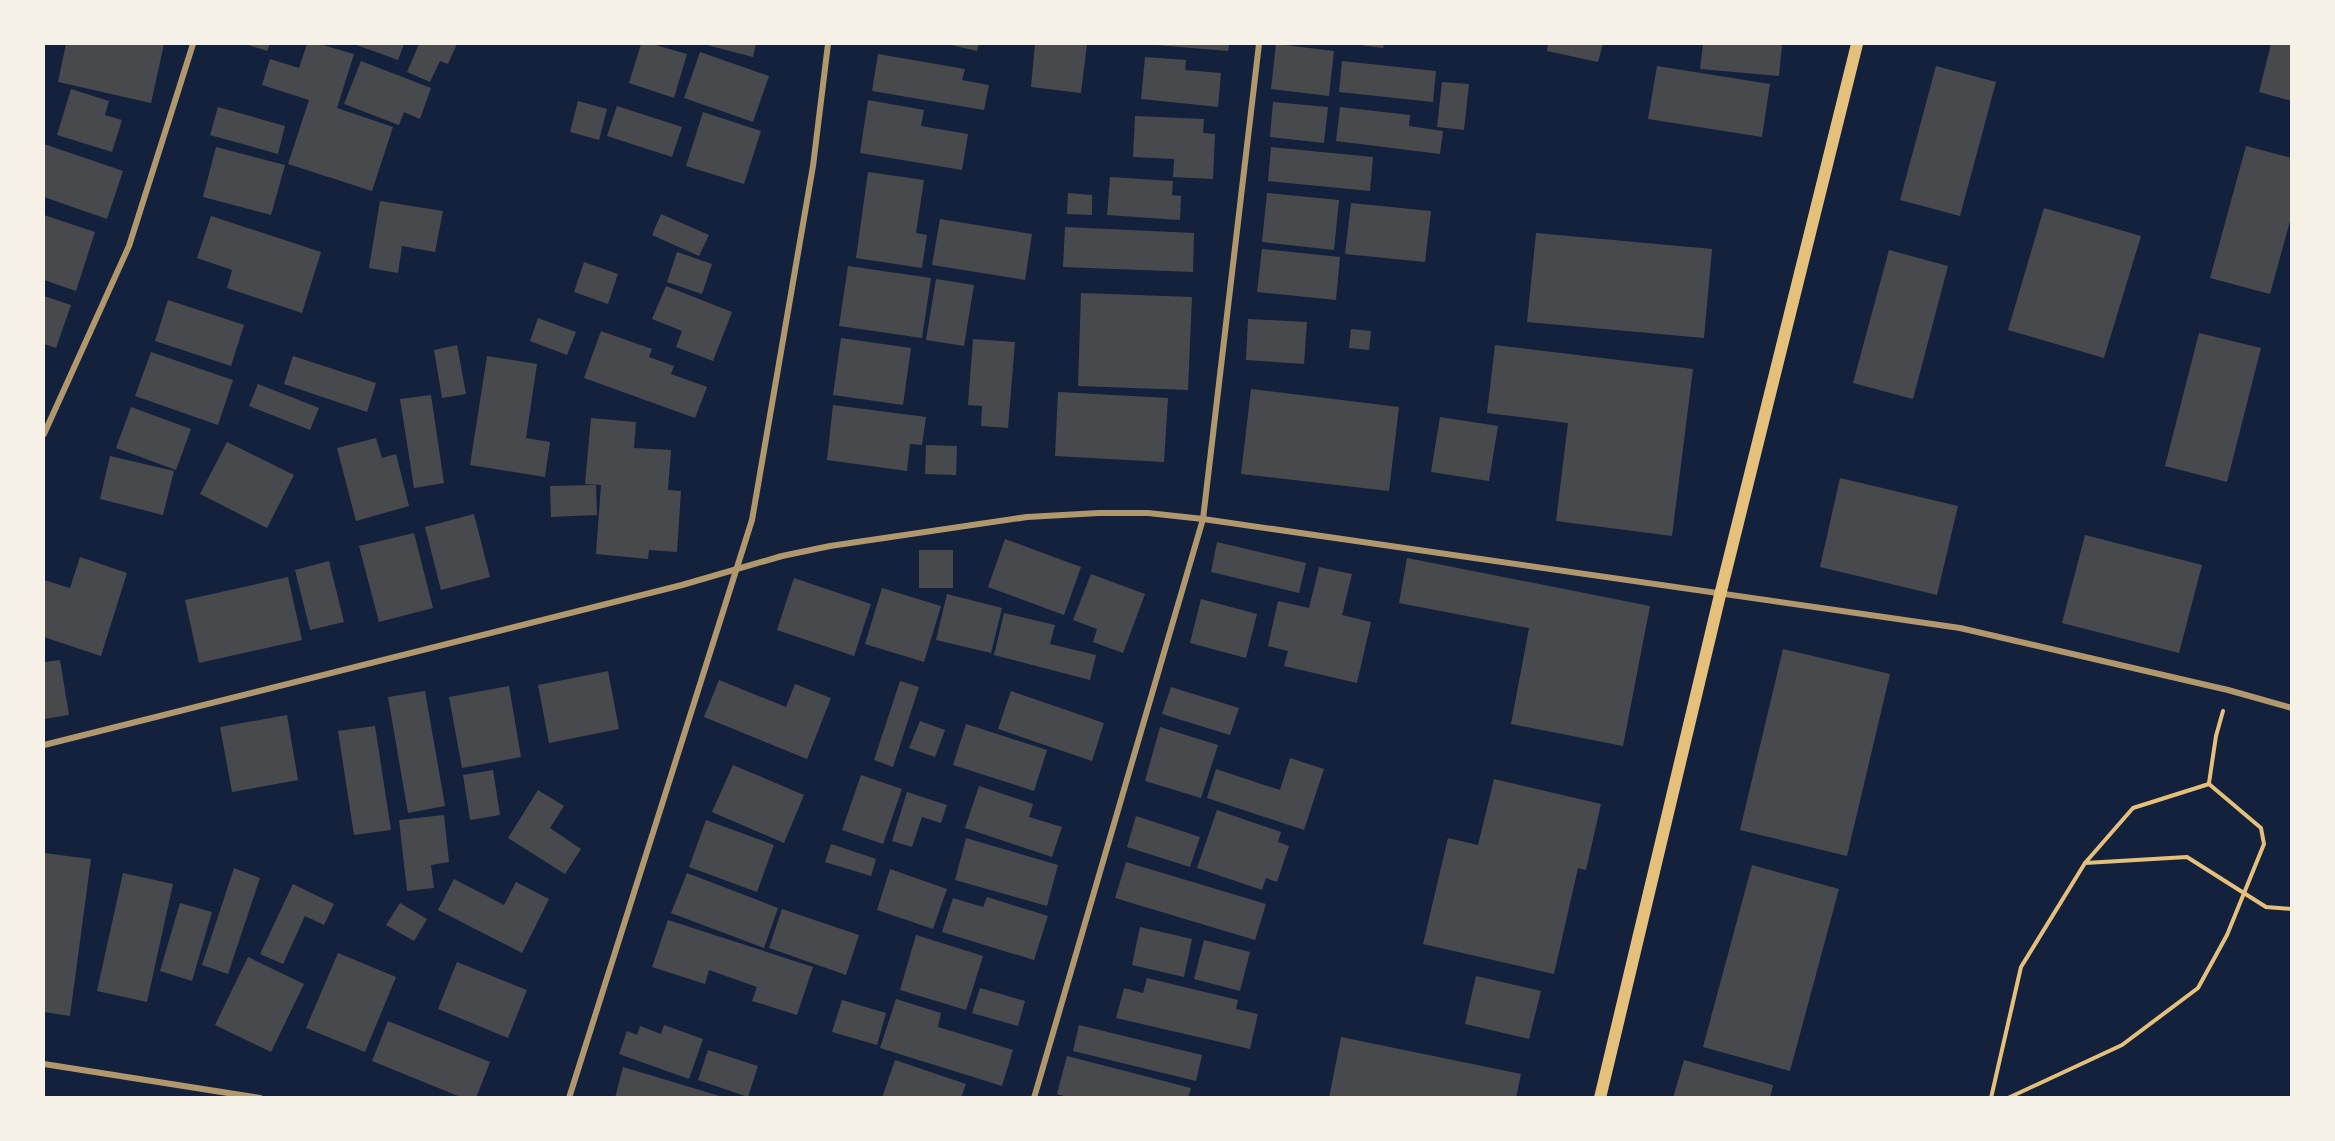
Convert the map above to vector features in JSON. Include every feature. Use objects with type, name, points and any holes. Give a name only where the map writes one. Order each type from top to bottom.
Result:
[{"type":"main road","points":[[1600,1098],[1720,595],[1857,44]]},
{"type":"street","points":[[44,434],[129,246],[193,44]]},
{"type":"street","points":[[569,1098],[752,520],[813,166],[828,44]]},
{"type":"street","points":[[1034,1098],[1203,519],[1259,44]]},
{"type":"street","points":[[44,744],[735,570],[782,556],[830,546],[1027,517],[1099,513],[1148,513],[1203,519],[1960,628],[2228,690],[2292,708]]},
{"type":"street","points":[[44,1064],[261,1098]]},
{"type":"path","points":[[2209,784],[2216,736]]},
{"type":"path","points":[[2008,1098],[2122,1045],[2199,988],[2232,921],[2264,844],[2261,828],[2209,784]]},
{"type":"path","points":[[1991,1098],[2021,967],[2085,863],[2133,808],[2209,784]]},
{"type":"path","points":[[2085,863],[2187,858],[2266,907],[2292,909]]},
{"type":"building","points":[[66,44],[164,44],[151,103],[58,82]]},
{"type":"building","points":[[245,44],[270,44],[267,51]]},
{"type":"building","points":[[307,44],[319,44],[354,54],[337,108],[393,127],[372,191],[288,164],[309,100],[262,85],[270,59],[299,68]]},
{"type":"building","points":[[354,44],[404,44],[398,60]]},
{"type":"building","points":[[419,44],[457,44],[448,64],[440,61],[430,82],[407,72]]},
{"type":"building","points":[[641,44],[652,44],[687,54],[674,98],[629,83]]},
{"type":"building","points":[[703,44],[756,44],[753,57]]},
{"type":"building","points":[[947,44],[979,44],[977,51]]},
{"type":"building","points":[[1035,44],[1087,44],[1081,93],[1031,87]]},
{"type":"building","points":[[1156,44],[1229,44],[1228,51]]},
{"type":"building","points":[[1276,44],[1334,51],[1329,96],[1271,89]]},
{"type":"building","points":[[1353,44],[1384,44],[1383,48]]},
{"type":"building","points":[[1548,44],[1603,44],[1598,62],[1547,51]]},
{"type":"building","points":[[1703,44],[1782,44],[1779,76],[1700,69]]},
{"type":"building","points":[[2271,44],[2292,44],[2292,101],[2259,92]]},
{"type":"building","points":[[700,52],[769,76],[753,122],[684,98]]},
{"type":"building","points":[[878,54],[965,69],[962,80],[989,85],[984,110],[872,91]]},
{"type":"building","points":[[1145,57],[1186,60],[1185,70],[1221,73],[1218,107],[1141,99]]},
{"type":"building","points":[[361,61],[431,88],[420,119],[404,112],[399,125],[344,104]]},
{"type":"building","points":[[1342,61],[1436,71],[1433,102],[1339,92]]},
{"type":"building","points":[[1657,66],[1770,84],[1762,137],[1648,119]]},
{"type":"building","points":[[1936,66],[1996,82],[1960,216],[1900,200]]},
{"type":"building","points":[[1442,82],[1469,84],[1464,130],[1437,127]]},
{"type":"building","points":[[71,89],[109,101],[105,115],[122,120],[112,152],[57,135]]},
{"type":"building","points":[[868,100],[924,110],[921,126],[968,134],[962,170],[860,153]]},
{"type":"building","points":[[578,101],[607,109],[599,140],[570,132]]},
{"type":"building","points":[[1273,102],[1328,107],[1324,143],[1270,137]]},
{"type":"building","points":[[617,106],[682,127],[672,157],[607,136]]},
{"type":"building","points":[[218,107],[285,126],[278,154],[210,135]]},
{"type":"building","points":[[1340,107],[1410,115],[1409,126],[1443,131],[1440,154],[1336,141]]},
{"type":"building","points":[[703,112],[761,131],[744,184],[686,166]]},
{"type":"building","points":[[1135,116],[1204,119],[1203,133],[1215,134],[1213,179],[1173,177],[1174,159],[1133,157]]},
{"type":"building","points":[[44,144],[123,171],[107,219],[44,197]]},
{"type":"building","points":[[2246,146],[2292,158],[2292,214],[2270,294],[2210,278]]},
{"type":"building","points":[[216,147],[285,165],[271,215],[203,197]]},
{"type":"building","points":[[1271,147],[1373,157],[1370,191],[1268,181]]},
{"type":"building","points":[[868,172],[924,180],[916,233],[927,235],[922,268],[856,258]]},
{"type":"building","points":[[1110,177],[1173,181],[1172,195],[1181,196],[1180,220],[1107,215]]},
{"type":"building","points":[[1068,193],[1092,195],[1092,215],[1067,214]]},
{"type":"building","points":[[1267,193],[1339,200],[1334,250],[1262,242]]},
{"type":"building","points":[[380,201],[443,211],[435,252],[402,246],[398,273],[369,268]]},
{"type":"building","points":[[1351,203],[1431,211],[1425,262],[1345,254]]},
{"type":"building","points":[[2044,208],[2141,236],[2104,358],[2008,330]]},
{"type":"building","points":[[661,214],[709,235],[699,256],[652,235]]},
{"type":"building","points":[[44,215],[95,232],[76,291],[44,280]]},
{"type":"building","points":[[211,216],[321,252],[302,313],[227,288],[232,270],[197,258]]},
{"type":"building","points":[[940,219],[1032,234],[1025,280],[932,265]]},
{"type":"building","points":[[1065,227],[1194,233],[1193,272],[1063,267]]},
{"type":"building","points":[[1536,233],[1712,249],[1704,338],[1527,322]]},
{"type":"building","points":[[1262,249],[1340,257],[1336,300],[1257,292]]},
{"type":"building","points":[[1889,250],[1948,266],[1913,399],[1853,383]]},
{"type":"building","points":[[677,252],[712,264],[702,294],[667,282]]},
{"type":"building","points":[[584,262],[618,274],[608,304],[574,292]]},
{"type":"building","points":[[848,266],[931,278],[922,338],[839,326]]},
{"type":"building","points":[[936,279],[974,285],[964,346],[926,340]]},
{"type":"building","points":[[666,286],[732,312],[713,361],[676,347],[682,331],[652,319]]},
{"type":"building","points":[[1081,293],[1192,297],[1188,390],[1078,386]]},
{"type":"building","points":[[44,296],[71,305],[56,348],[44,344]]},
{"type":"building","points":[[168,300],[244,325],[231,366],[155,341]]},
{"type":"building","points":[[538,318],[576,332],[567,355],[530,341]]},
{"type":"building","points":[[1248,319],[1307,322],[1304,364],[1246,360]]},
{"type":"building","points":[[1351,329],[1371,331],[1369,350],[1349,348]]},
{"type":"building","points":[[601,331],[652,349],[649,357],[674,366],[671,374],[707,387],[695,418],[584,378]]},
{"type":"building","points":[[2199,333],[2261,348],[2227,482],[2165,466]]},
{"type":"building","points":[[841,338],[911,348],[903,405],[833,395]]},
{"type":"building","points":[[973,339],[1015,342],[1008,428],[981,426],[982,406],[968,405]]},
{"type":"building","points":[[457,345],[466,394],[442,398],[434,350]]},
{"type":"building","points":[[1495,345],[1693,369],[1672,536],[1556,521],[1568,423],[1487,413]]},
{"type":"building","points":[[151,352],[233,380],[218,425],[135,396]]},
{"type":"building","points":[[293,356],[376,383],[367,412],[284,384]]},
{"type":"building","points":[[487,356],[537,364],[526,438],[550,442],[545,477],[470,465]]},
{"type":"building","points":[[258,384],[319,408],[310,430],[249,406]]},
{"type":"building","points":[[1251,389],[1399,407],[1389,491],[1241,474]]},
{"type":"building","points":[[1058,392],[1168,398],[1164,462],[1055,456]]},
{"type":"building","points":[[431,395],[444,483],[414,488],[400,399]]},
{"type":"building","points":[[833,405],[926,417],[922,445],[910,444],[907,471],[827,460]]},
{"type":"building","points":[[131,407],[191,429],[176,470],[116,448]]},
{"type":"building","points":[[1440,417],[1498,426],[1489,481],[1431,472]]},
{"type":"building","points":[[591,418],[636,422],[634,448],[671,450],[668,490],[681,491],[677,552],[649,550],[648,559],[596,554],[601,485],[585,484]]},
{"type":"building","points":[[376,438],[382,458],[396,454],[409,506],[356,521],[337,448]]},
{"type":"building","points":[[227,442],[294,475],[267,528],[200,494]]},
{"type":"building","points":[[926,445],[957,446],[956,475],[925,474]]},
{"type":"building","points":[[110,456],[174,471],[163,515],[100,499]]},
{"type":"building","points":[[1840,478],[1958,506],[1937,595],[1820,567]]},
{"type":"building","points":[[596,485],[597,515],[551,517],[550,486]]},
{"type":"building","points":[[474,514],[490,577],[441,590],[425,527]]},
{"type":"building","points":[[414,533],[433,608],[379,622],[359,546]]},
{"type":"building","points":[[2085,535],[2202,565],[2179,653],[2062,623]]},
{"type":"building","points":[[1005,539],[1081,567],[1064,615],[988,587]]},
{"type":"building","points":[[1217,542],[1306,563],[1299,593],[1211,572]]},
{"type":"building","points":[[919,550],[953,550],[953,588],[919,588]]},
{"type":"building","points":[[80,557],[127,573],[101,656],[44,637],[44,580],[70,588]]},
{"type":"building","points":[[1407,558],[1650,606],[1623,746],[1511,724],[1529,628],[1399,603]]},
{"type":"building","points":[[329,561],[344,622],[310,630],[295,570]]},
{"type":"building","points":[[1319,567],[1352,574],[1342,615],[1371,622],[1357,683],[1284,666],[1288,651],[1268,646],[1278,601],[1309,608]]},
{"type":"building","points":[[1091,574],[1145,594],[1123,653],[1093,642],[1097,629],[1073,620]]},
{"type":"building","points":[[288,577],[302,640],[199,663],[185,600]]},
{"type":"building","points":[[794,578],[871,604],[854,656],[777,630]]},
{"type":"building","points":[[882,588],[941,606],[924,662],[865,644]]},
{"type":"building","points":[[947,594],[1002,608],[991,653],[936,640]]},
{"type":"building","points":[[1201,599],[1257,614],[1246,658],[1190,643]]},
{"type":"building","points":[[1004,613],[1055,625],[1050,644],[1096,655],[1090,680],[994,655]]},
{"type":"building","points":[[1783,649],[1890,674],[1847,856],[1740,830]]},
{"type":"building","points":[[60,660],[69,715],[44,719],[44,662]]},
{"type":"building","points":[[608,671],[619,729],[549,743],[538,685]]},
{"type":"building","points":[[719,680],[786,707],[795,684],[831,698],[807,759],[704,717]]},
{"type":"building","points":[[900,681],[919,687],[893,767],[874,760]]},
{"type":"building","points":[[509,686],[521,757],[462,768],[449,697]]},
{"type":"building","points":[[1171,687],[1239,708],[1230,735],[1162,714]]},
{"type":"building","points":[[425,691],[445,806],[408,813],[388,697]]},
{"type":"building","points":[[1011,691],[1104,723],[1092,761],[998,729]]},
{"type":"building","points":[[287,715],[298,780],[232,792],[220,727]]},
{"type":"building","points":[[920,721],[945,730],[935,757],[909,748]]},
{"type":"building","points":[[966,724],[1047,750],[1034,791],[953,765]]},
{"type":"building","points":[[375,726],[391,830],[354,835],[338,731]]},
{"type":"building","points":[[1160,727],[1218,745],[1201,798],[1145,781]]},
{"type":"building","points":[[1290,758],[1324,769],[1304,830],[1207,798],[1216,769],[1280,790]]},
{"type":"building","points":[[733,765],[804,795],[784,843],[712,812]]},
{"type":"building","points":[[493,770],[500,815],[470,820],[463,775]]},
{"type":"building","points":[[861,775],[902,789],[883,844],[842,830]]},
{"type":"building","points":[[1494,779],[1601,804],[1586,870],[1578,868],[1554,974],[1423,944],[1448,838],[1478,845]]},
{"type":"building","points":[[979,786],[1033,804],[1029,817],[1062,827],[1052,857],[965,828]]},
{"type":"building","points":[[538,790],[564,806],[550,828],[581,849],[565,874],[508,838]]},
{"type":"building","points":[[907,792],[947,805],[941,823],[922,817],[912,847],[892,841]]},
{"type":"building","points":[[1217,810],[1281,832],[1278,842],[1289,846],[1277,882],[1266,878],[1262,890],[1197,868]]},
{"type":"building","points":[[444,815],[449,862],[431,865],[434,888],[407,891],[399,820]]},
{"type":"building","points":[[1136,816],[1200,837],[1190,867],[1127,847]]},
{"type":"building","points":[[706,820],[774,845],[757,892],[689,867]]},
{"type":"building","points":[[966,838],[1058,865],[1047,906],[955,880]]},
{"type":"building","points":[[831,844],[876,859],[871,876],[825,862]]},
{"type":"building","points":[[44,853],[91,859],[70,1016],[44,1012]]},
{"type":"building","points":[[1126,862],[1266,904],[1255,940],[1115,898]]},
{"type":"building","points":[[1752,865],[1839,889],[1790,1071],[1703,1047]]},
{"type":"building","points":[[234,868],[260,878],[228,974],[202,965]]},
{"type":"building","points":[[890,869],[947,889],[933,929],[877,910]]},
{"type":"building","points":[[123,873],[173,884],[147,1002],[97,991]]},
{"type":"building","points":[[687,873],[778,908],[764,948],[671,913]]},
{"type":"building","points":[[454,879],[504,905],[516,882],[549,899],[522,953],[438,910]]},
{"type":"building","points":[[293,884],[334,904],[324,925],[305,916],[283,964],[260,954]]},
{"type":"building","points":[[987,897],[1048,916],[1034,960],[942,932],[953,898],[983,907]]},
{"type":"building","points":[[180,903],[212,912],[192,981],[160,971]]},
{"type":"building","points":[[400,903],[427,919],[414,941],[386,925]]},
{"type":"building","points":[[782,909],[859,935],[846,975],[769,948]]},
{"type":"building","points":[[668,920],[813,967],[797,1015],[752,1001],[757,987],[709,970],[705,984],[652,967]]},
{"type":"building","points":[[1140,927],[1192,939],[1184,977],[1132,965]]},
{"type":"building","points":[[916,935],[983,956],[966,1010],[900,990]]},
{"type":"building","points":[[1204,940],[1250,952],[1240,991],[1194,979]]},
{"type":"building","points":[[338,953],[396,977],[365,1052],[306,1028]]},
{"type":"building","points":[[248,957],[304,984],[271,1052],[215,1025]]},
{"type":"building","points":[[457,962],[527,990],[508,1038],[438,1009]]},
{"type":"building","points":[[1476,976],[1541,991],[1529,1039],[1465,1024]]},
{"type":"building","points":[[1147,978],[1238,1000],[1236,1009],[1258,1014],[1250,1049],[1116,1018],[1124,988],[1143,993]]},
{"type":"building","points":[[980,988],[1025,1001],[1018,1026],[972,1013]]},
{"type":"building","points":[[896,999],[941,1013],[938,1027],[1013,1050],[1002,1086],[880,1048]]},
{"type":"building","points":[[842,1000],[886,1013],[877,1045],[832,1032]]},
{"type":"building","points":[[388,1021],[490,1062],[476,1098],[463,1098],[372,1061]]},
{"type":"building","points":[[664,1025],[703,1039],[689,1079],[619,1054],[627,1031],[637,1035],[640,1026],[661,1034]]},
{"type":"building","points":[[1079,1025],[1202,1055],[1196,1081],[1073,1051]]},
{"type":"building","points":[[1341,1037],[1521,1074],[1516,1098],[1329,1098]]},
{"type":"building","points":[[708,1050],[758,1066],[748,1097],[698,1080]]},
{"type":"building","points":[[1067,1056],[1191,1088],[1188,1098],[1071,1098],[1057,1094]]},
{"type":"building","points":[[895,1060],[966,1084],[961,1098],[882,1098]]},
{"type":"building","points":[[1684,1060],[1773,1085],[1770,1098],[1673,1098]]},
{"type":"building","points":[[623,1067],[723,1097],[723,1098],[615,1098]]}]
